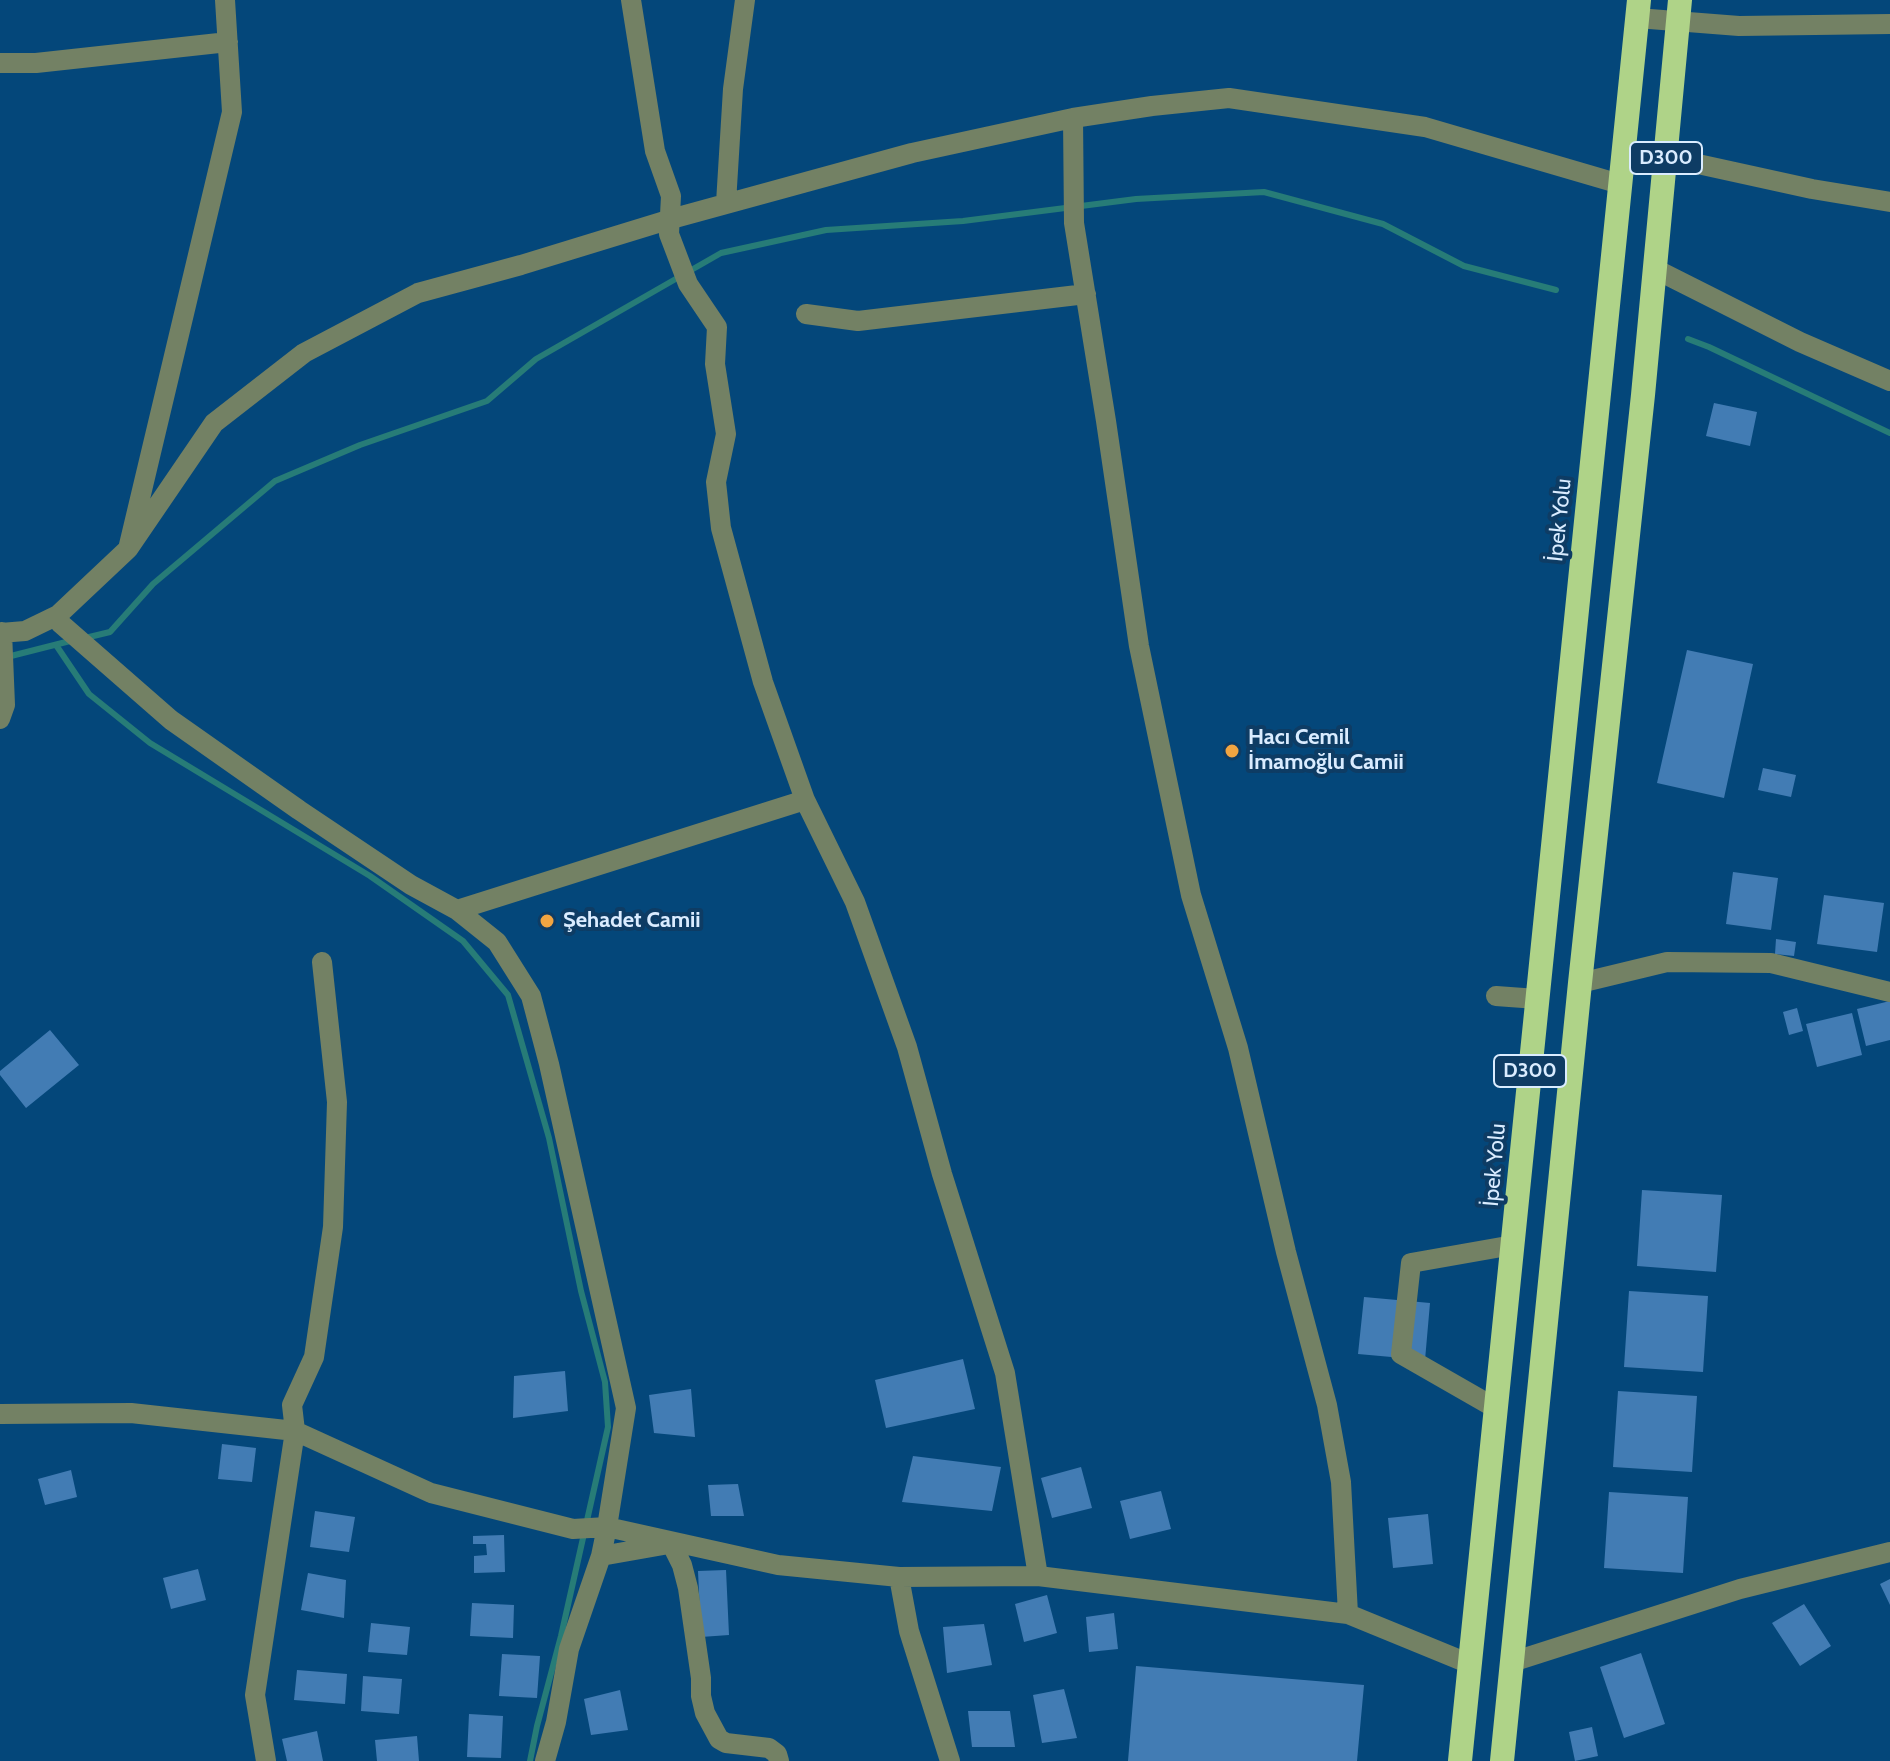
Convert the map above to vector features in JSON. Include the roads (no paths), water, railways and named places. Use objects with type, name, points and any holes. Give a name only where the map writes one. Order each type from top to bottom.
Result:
[{"type":"highway","name":"D300","points":[[1620,184],[1638,9]]},
{"type":"highway","name":"D300","points":[[1502,1761],[1643,395],[1679,10]]},
{"type":"highway","name":"İpek Yolu","points":[[1460,1761],[1620,184]]},
{"type":"street","points":[[128,549],[232,112],[225,0]]},
{"type":"street","points":[[631,0],[655,151],[671,196],[669,234],[688,284],[717,327],[715,364],[726,434],[716,482],[721,528],[763,682],[805,800],[855,902],[907,1047],[942,1174],[1005,1373],[1038,1576]]},
{"type":"street","points":[[726,203],[733,89],[745,0]]},
{"type":"street","points":[[1638,9],[1679,10],[1739,26],[1890,24]]},
{"type":"street","points":[[0,63],[36,63],[228,42]]},
{"type":"street","points":[[3,712],[1,638],[59,619],[128,549],[214,423],[304,353],[418,293],[726,203],[912,153],[1073,118],[1229,98],[1425,127],[1620,184]]},
{"type":"street","points":[[1073,118],[1074,223],[1139,646],[1191,895],[1238,1048],[1286,1252],[1327,1405],[1341,1482],[1348,1614]]},
{"type":"street","points":[[1666,157],[1812,189],[1890,202]]},
{"type":"street","points":[[1655,269],[1800,342],[1890,381]]},
{"type":"street","points":[[806,314],[858,321],[1086,294]]},
{"type":"street","points":[[59,619],[171,720],[411,885],[457,910],[497,942],[531,996],[626,1408],[601,1556],[569,1649],[556,1722],[545,1761]]},
{"type":"street","points":[[457,910],[805,800]]},
{"type":"street","points":[[266,1761],[255,1695],[295,1431],[292,1405],[314,1357],[333,1227],[337,1102],[322,962]]},
{"type":"street","points":[[1580,983],[1667,962],[1771,963],[1890,992]]},
{"type":"street","points":[[1496,996],[1537,999]]},
{"type":"street","points":[[1497,1409],[1401,1354],[1411,1263],[1513,1245]]},
{"type":"street","points":[[0,1414],[131,1413],[295,1431],[431,1493],[573,1529],[607,1527],[778,1565],[899,1577],[1038,1576],[1348,1614],[1470,1664]]},
{"type":"street","points":[[601,1556],[669,1544],[674,1549],[688,1588],[705,1713],[719,1739],[726,1743],[769,1748],[777,1754],[779,1761]]},
{"type":"street","points":[[1512,1662],[1740,1589],[1890,1552]]},
{"type":"street","points":[[899,1577],[909,1631],[950,1761]]},
{"type":"waterway","points":[[85,638],[110,632],[153,584],[275,481],[360,445],[487,401],[536,359],[721,253],[826,230],[963,221],[1136,199],[1264,192],[1383,224],[1464,266],[1556,290]]},
{"type":"waterway","points":[[1688,339],[1890,433]]},
{"type":"waterway","points":[[7,657],[74,640]]},
{"type":"waterway","points":[[56,645],[89,694],[150,743],[370,876],[463,941],[508,995],[549,1138],[581,1291],[605,1382],[608,1427],[530,1761]]},
{"type":"place","name":"Hacı Cemil İmamoğlu Camii","points":[[1232,751]]},
{"type":"place","name":"Şehadet Camii","points":[[547,921]]}]
